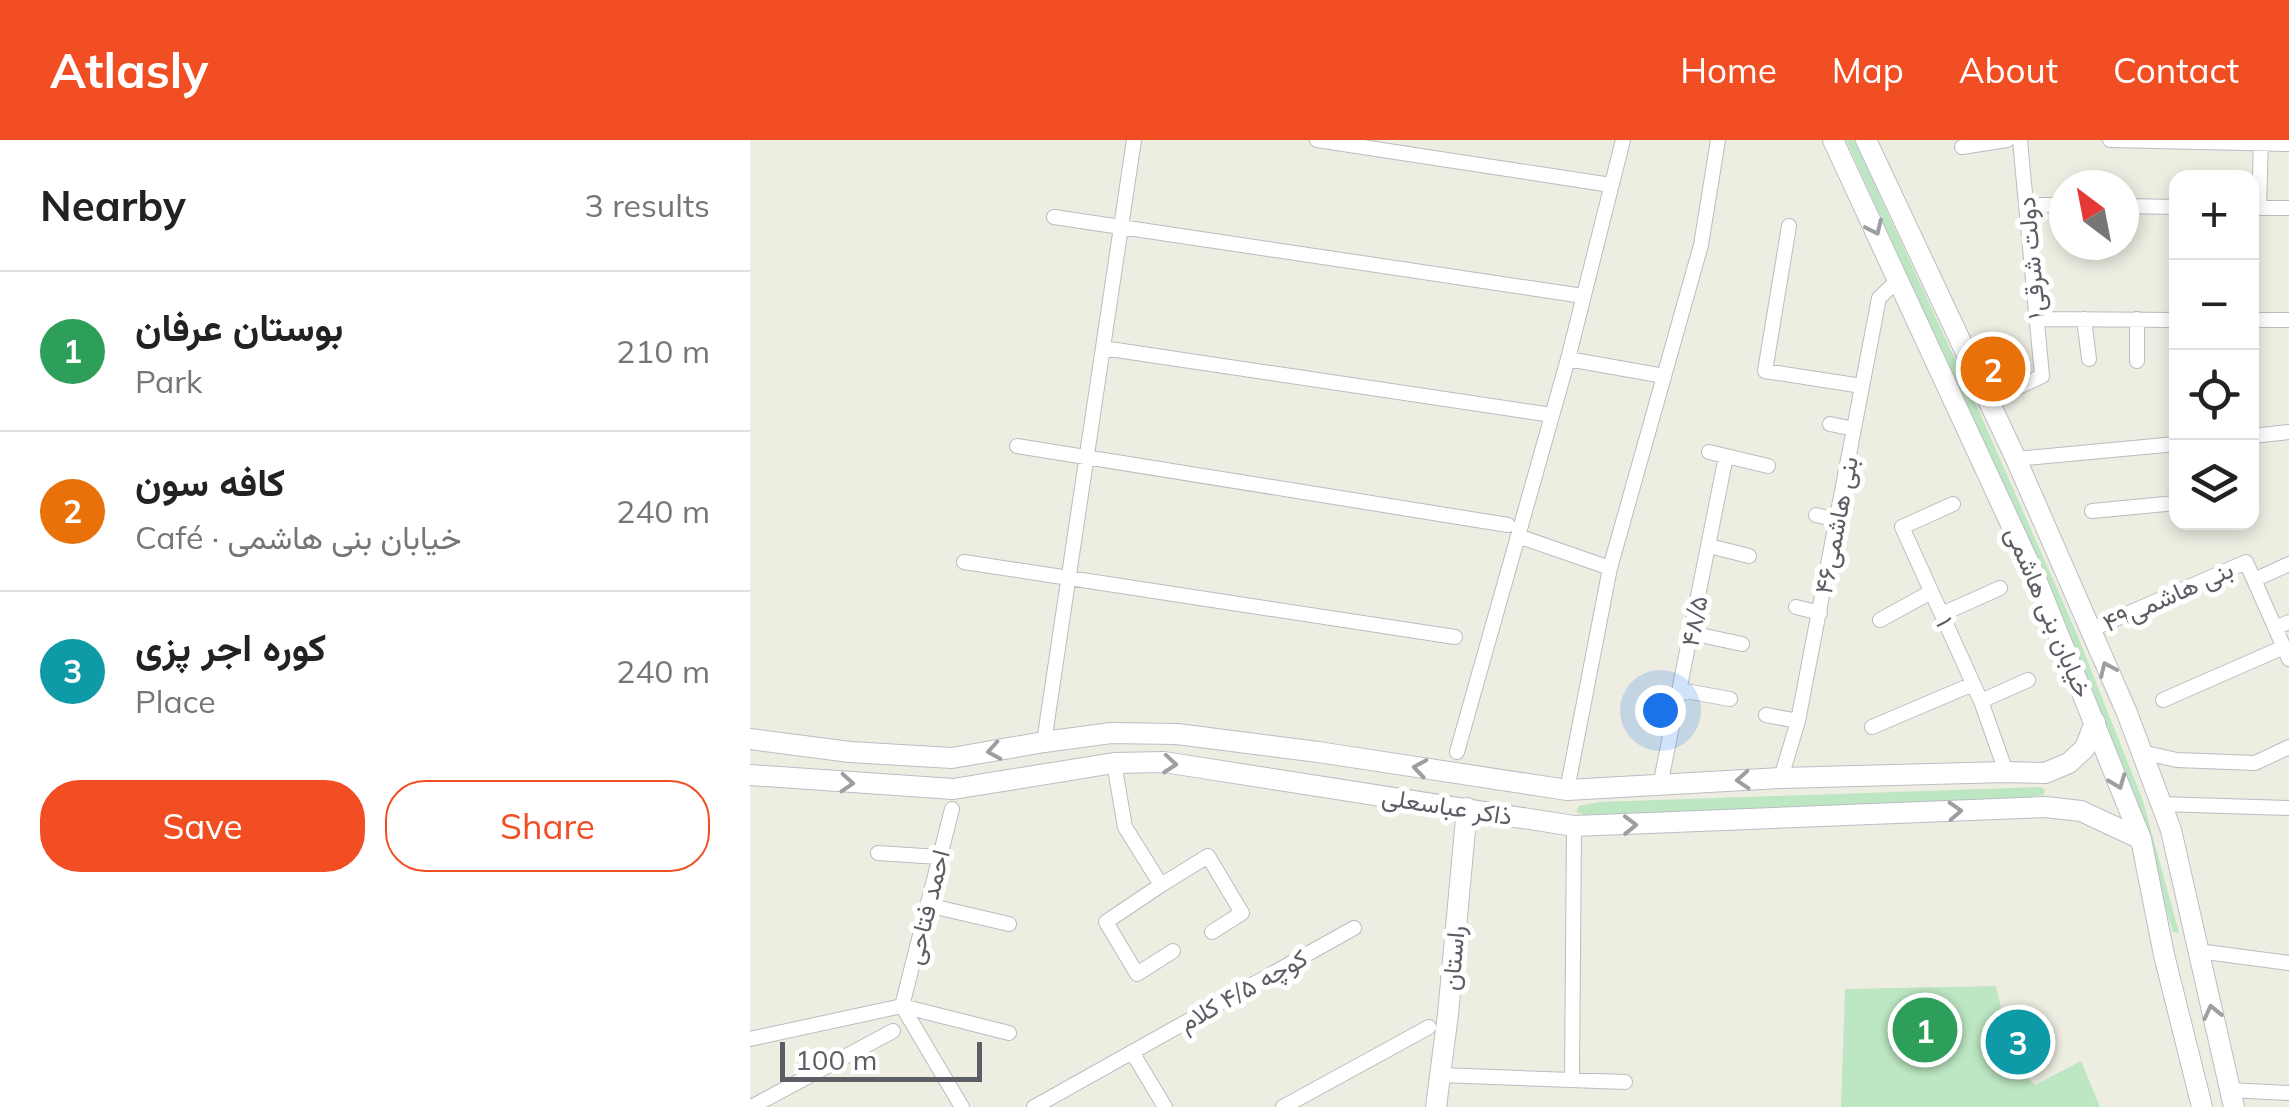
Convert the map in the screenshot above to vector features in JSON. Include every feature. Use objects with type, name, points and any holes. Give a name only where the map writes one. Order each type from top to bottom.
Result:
[{"type":"street","points":[[1044,742],[1134,140]]},
{"type":"street","points":[[1317,140],[1612,185]]},
{"type":"street","points":[[1457,752],[1513,531],[1568,358],[1623,140]]},
{"type":"street","points":[[1567,790],[1610,568],[1701,244],[1718,140]]},
{"type":"street","name":"خیابان بنی هاشمی","points":[[1834,140],[2034,574],[2141,839],[2164,955],[2202,1107]]},
{"type":"street","name":"خیابان بنی هاشمی","points":[[1866,140],[2016,460],[2171,830],[2231,1098]]},
{"type":"street","points":[[1962,147],[2007,140]]},
{"type":"street","name":"۱دولت شرقی","points":[[1989,401],[2042,376],[2020,140]]},
{"type":"street","points":[[2110,140],[2289,144]]},
{"type":"street","points":[[2258,170],[2261,142]]},
{"type":"street","points":[[2026,205],[2049,206]]},
{"type":"street","points":[[2139,206],[2169,207]]},
{"type":"street","points":[[2259,208],[2289,208]]},
{"type":"street","points":[[1054,217],[1583,296]]},
{"type":"street","points":[[1790,226],[1766,371],[1862,386]]},
{"type":"street","name":"بنی هاشمی۴۶","points":[[1781,778],[1798,721],[1878,298],[1899,280]]},
{"type":"street","points":[[2037,319],[2169,320]]},
{"type":"street","points":[[2084,319],[2089,359]]},
{"type":"street","points":[[2137,320],[2137,361]]},
{"type":"street","points":[[2259,320],[2289,320]]},
{"type":"street","points":[[1103,348],[1552,415]]},
{"type":"street","points":[[1568,358],[1664,376]]},
{"type":"street","points":[[1830,424],[1854,429]]},
{"type":"street","points":[[2259,435],[2289,432]]},
{"type":"street","points":[[2016,460],[2169,445]]},
{"type":"street","points":[[1017,446],[1513,531],[1610,568]]},
{"type":"street","points":[[1709,452],[1768,466]]},
{"type":"street","name":"۴۸/۵","points":[[1660,786],[1726,456]]},
{"type":"street","name":"۱","points":[[1954,504],[1902,526],[1981,701],[2006,772]]},
{"type":"street","points":[[2092,511],[2169,504]]},
{"type":"street","points":[[1816,515],[1838,520]]},
{"type":"street","points":[[1708,546],[1750,556]]},
{"type":"street","points":[[964,562],[1454,637]]},
{"type":"street","name":"بنی هاشمی۴۹","points":[[2090,630],[2246,562],[2254,580]]},
{"type":"street","points":[[2163,700],[2286,653],[2282,625],[2254,580],[2289,564]]},
{"type":"street","points":[[1942,614],[2000,588]]},
{"type":"street","points":[[1880,620],[1932,592]]},
{"type":"street","points":[[1796,607],[1820,612]]},
{"type":"street","points":[[1691,633],[1742,644]]},
{"type":"street","points":[[1981,701],[2028,680]]},
{"type":"street","points":[[1872,727],[1973,684]]},
{"type":"street","points":[[1680,690],[1730,699]]},
{"type":"street","points":[[1766,714],[1798,721]]},
{"type":"street","points":[[2044,808],[2056,798],[2055,783],[2045,773],[2070,763],[2084,748],[2095,722]]},
{"type":"street","name":"ذاکر عباسعلی","points":[[750,739],[850,752],[952,758],[1111,733],[1177,734],[1567,790],[1781,778],[2045,773]]},
{"type":"street","points":[[2141,752],[2177,760],[2255,762],[2289,748]]},
{"type":"street","points":[[1313,785],[1318,752]]},
{"type":"street","name":"ذاکر عباسعلی","points":[[750,776],[953,789],[1114,763],[1164,762],[1574,826],[2044,808],[2081,811],[2141,839]]},
{"type":"street","points":[[1114,763],[1126,827],[1161,885]]},
{"type":"street","points":[[2160,804],[2289,808]]},
{"type":"street","name":"راستان","points":[[1436,1107],[1467,808]]},
{"type":"street","name":"احمد فتاحی","points":[[902,1006],[952,809]]},
{"type":"street","points":[[1572,1080],[1574,826]]},
{"type":"street","points":[[878,853],[939,857]]},
{"type":"street","points":[[1174,951],[1137,974],[1106,922],[1208,856],[1242,913],[1212,932]]},
{"type":"street","points":[[927,905],[1009,924]]},
{"type":"street","name":"کوچه ۴/۵ کلام","points":[[1034,1107],[1354,928]]},
{"type":"street","points":[[2164,955],[2198,951],[2289,963]]},
{"type":"street","points":[[902,1006],[962,1107]]},
{"type":"street","points":[[750,1039],[902,1006],[1009,1033]]},
{"type":"street","points":[[1283,1107],[1429,1027]]},
{"type":"street","points":[[752,1104],[893,1031]]},
{"type":"street","points":[[1132,1052],[1164,1107]]},
{"type":"street","points":[[1440,1075],[1624,1082]]},
{"type":"street","points":[[2231,1098],[2289,1093]]},
{"type":"green space","points":[[1846,140],[1854,140],[2076,632],[2143,801],[2179,933],[2173,932],[2141,826],[2009,501]]},
{"type":"green space","points":[[2040,787],[2045,790],[2044,795],[2016,799],[1585,815],[1576,812],[1579,806],[1599,802]]},
{"type":"green space","points":[[1996,986],[2014,1064],[2035,1085],[2081,1061],[2100,1107],[1841,1107],[1845,989]]},
{"type":"place","name":"کافه سون","points":[[1993,369]]},
{"type":"place","name":"بوستان عرفان","points":[[1925,1030]]},
{"type":"place","name":"کوره اجر پزی","points":[[2018,1042]]}]
